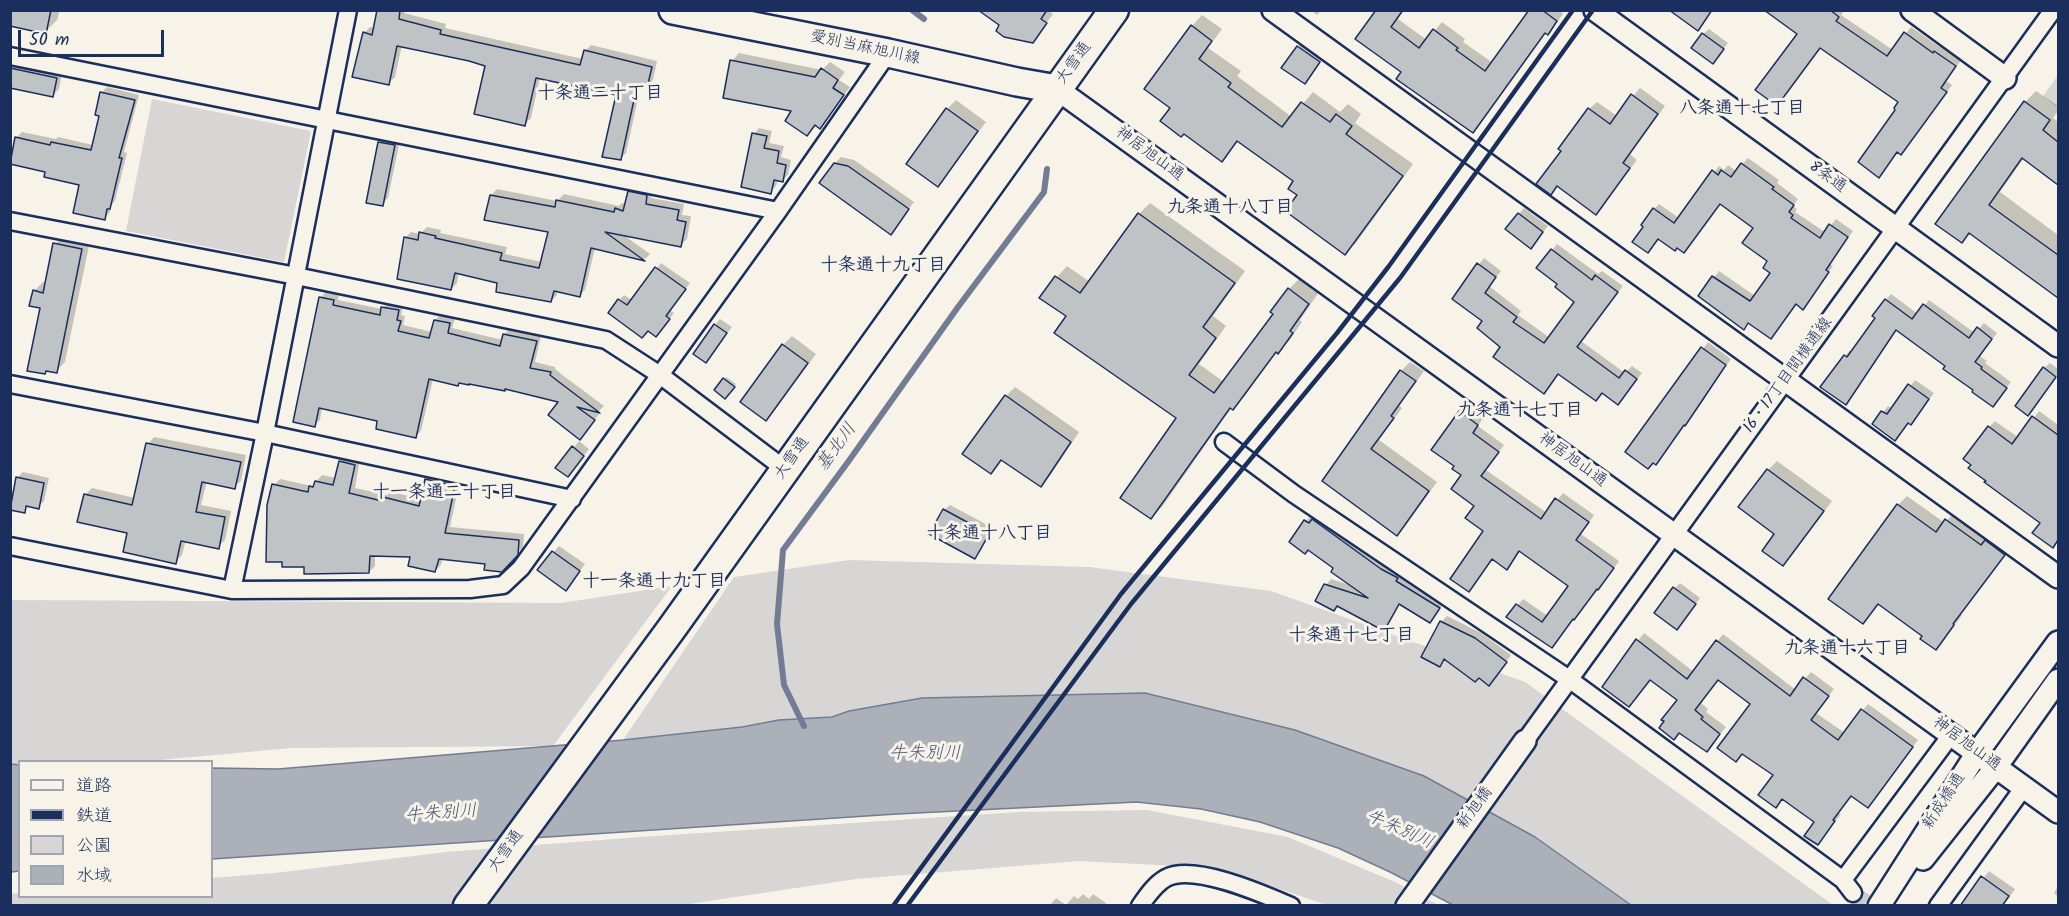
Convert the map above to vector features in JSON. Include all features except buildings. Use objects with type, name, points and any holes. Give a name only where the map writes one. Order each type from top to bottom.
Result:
[{"type":"highway","name":"大雪通","points":[[468,906],[786,470],[1114,10]]},
{"type":"main road","name":"愛別当麻旭川線","points":[[678,11],[1057,89]]},
{"type":"street","points":[[232,590],[348,10]]},
{"type":"street","points":[[1273,10],[2058,577]]},
{"type":"street","name":"8条通","points":[[1595,10],[2058,346]]},
{"type":"street","points":[[1912,10],[2005,78]]},
{"type":"street","name":"16・17丁目間横通線","points":[[1525,741],[2054,10]]},
{"type":"street","points":[[10,546],[232,590],[470,589],[502,585],[521,568],[572,499],[888,53]]},
{"type":"street","points":[[10,56],[778,211]]},
{"type":"street","name":"神居旭山通","points":[[1057,89],[2058,812]]},
{"type":"street","points":[[10,221],[296,276],[606,340],[660,375],[786,470]]},
{"type":"street","points":[[10,384],[265,434],[572,499]]},
{"type":"street","points":[[1224,442],[1294,494],[1569,679],[1848,886],[1952,735]]},
{"type":"street","name":"新成橋通","points":[[1879,906],[1977,753],[2058,642]]},
{"type":"street","name":"新成橋通","points":[[1885,906],[1996,767],[2058,680]]},
{"type":"street","name":"新旭橋","points":[[1407,906],[1525,741]]},
{"type":"street","points":[[1938,906],[2024,787]]},
{"type":"street","points":[[1140,906],[1149,893],[1167,878],[1176,874],[1191,874],[1235,885],[1291,906]]},
{"type":"green space","points":[[2058,75],[2058,108],[2043,96]]},
{"type":"green space","points":[[152,99],[311,131],[284,262],[126,231]]},
{"type":"green space","points":[[849,560],[1089,567],[1271,591],[1525,682],[1833,905],[1631,905],[1535,837],[1424,776],[875,707],[849,711],[832,717],[779,720],[742,727],[623,740],[734,577]]},
{"type":"green space","points":[[672,586],[553,746],[292,748],[160,760],[18,760],[18,765],[11,764],[11,600],[561,603]]},
{"type":"green space","points":[[1147,810],[1288,837],[1395,882],[1438,905],[1327,905],[1217,868],[1079,861],[856,879],[676,906],[11,906],[11,894],[18,893],[18,898],[213,898],[213,878],[275,873],[446,852],[1019,812]]},
{"type":"water","name":"牛朱別川","points":[[1145,693],[1295,730],[1424,776],[1535,837],[1631,905],[1453,905],[1338,848],[1260,822],[1201,809],[1137,802],[897,814],[213,859],[213,768],[278,769],[623,740],[742,727],[779,720],[832,717],[849,711],[922,698]]},
{"type":"water","points":[[11,764],[18,765],[18,871],[11,872]]},
{"type":"waterway","name":"基北川","points":[[912,10],[924,19]]},
{"type":"waterway","name":"基北川","points":[[804,726],[784,685],[777,624],[783,550],[1044,192],[1047,169]]},
{"type":"tunnel","points":[[1853,893],[1871,906]]},
{"type":"railway","points":[[893,906],[1121,594],[1337,333],[1389,266],[1573,10]]},
{"type":"railway","points":[[907,906],[1131,604],[1400,278],[1593,10]]},
{"type":"district","name":"十条通二十丁目","points":[[600,95]]},
{"type":"district","name":"八条通十七丁目","points":[[1742,110]]},
{"type":"district","name":"九条通十八丁目","points":[[1230,209]]},
{"type":"district","name":"十条通十九丁目","points":[[883,267]]},
{"type":"district","name":"九条通十七丁目","points":[[1520,412]]},
{"type":"district","name":"十一条通二十丁目","points":[[444,494]]},
{"type":"district","name":"十条通十八丁目","points":[[989,535]]},
{"type":"district","name":"十一条通十九丁目","points":[[654,583]]},
{"type":"district","name":"十条通十七丁目","points":[[1351,637]]},
{"type":"district","name":"九条通十六丁目","points":[[1847,650]]}]
